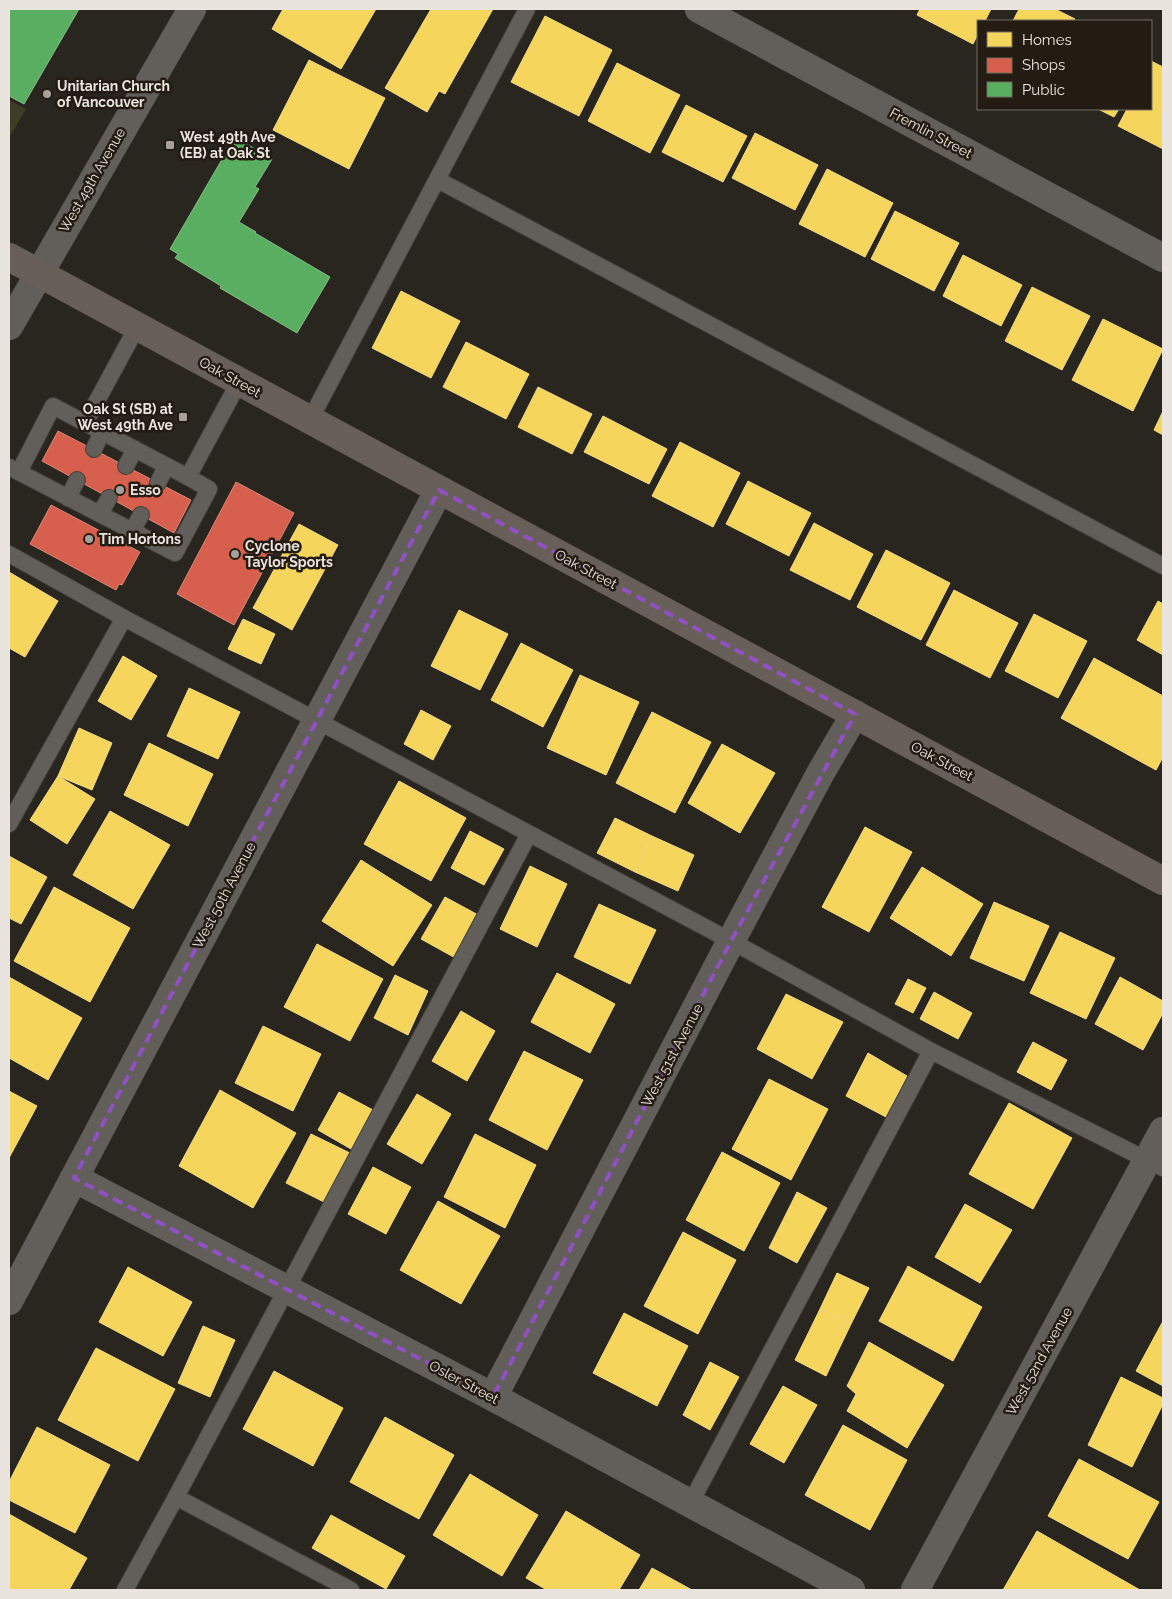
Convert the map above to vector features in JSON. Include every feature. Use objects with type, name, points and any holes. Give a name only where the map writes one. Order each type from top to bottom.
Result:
[{"type":"main road","name":"Oak Street","points":[[9,257],[1163,881]]},
{"type":"street","name":"West 49th Avenue","points":[[9,326],[192,9]]},
{"type":"street","name":"Fremlin Street","points":[[699,9],[1163,258]]},
{"type":"street","name":"West 50th Avenue","points":[[9,1301],[439,490]]},
{"type":"street","name":"West 51st Avenue","points":[[494,1397],[731,941],[820,774],[855,714]]},
{"type":"street","name":"West 52nd Avenue","points":[[915,1590],[1156,1164],[1163,1131]]},
{"type":"street","name":"Osler Street","points":[[74,1178],[494,1397],[851,1590]]},
{"type":"lane","points":[[310,420],[527,9]]},
{"type":"lane","points":[[438,180],[1163,566]]},
{"type":"lane","points":[[85,423],[137,326]]},
{"type":"lane","points":[[188,477],[239,382]]},
{"type":"lane","points":[[53,406],[85,423],[209,489],[175,553],[14,469],[53,406]]},
{"type":"lane","points":[[94,449],[102,432]]},
{"type":"lane","points":[[126,466],[135,449]]},
{"type":"lane","points":[[158,483],[166,466]]},
{"type":"lane","points":[[68,498],[77,480]]},
{"type":"lane","points":[[100,514],[109,498]]},
{"type":"lane","points":[[132,531],[141,515]]},
{"type":"lane","points":[[9,554],[124,618],[731,941],[930,1051],[1156,1164]]},
{"type":"lane","points":[[9,824],[124,618]]},
{"type":"lane","points":[[125,1590],[529,834]]},
{"type":"lane","points":[[690,1504],[930,1051]]},
{"type":"lane","points":[[176,1497],[351,1590]]},
{"type":"highlighted area","points":[[439,490],[855,714],[731,941],[493,1397],[74,1178]]},
{"type":"green space","points":[[9,100],[26,109],[9,138]]},
{"type":"building: Homes","points":[[283,9],[376,9],[341,69],[272,29]]},
{"type":"building: Homes","points":[[431,9],[493,9],[445,94],[439,91],[427,112],[385,88]]},
{"type":"building: Homes","points":[[920,9],[991,9],[986,20],[977,20],[977,36],[973,44],[917,15]]},
{"type":"building: Homes","points":[[1019,9],[1055,9],[1075,19],[1074,20],[1014,20]]},
{"type":"building: Homes","points":[[545,16],[612,50],[579,116],[511,82]]},
{"type":"building: Homes","points":[[309,60],[385,98],[349,169],[273,130]]},
{"type":"building: Homes","points":[[1152,62],[1163,67],[1163,149],[1118,126],[1126,110],[1152,110]]},
{"type":"building: Homes","points":[[617,63],[680,95],[650,153],[588,121]]},
{"type":"building: Homes","points":[[686,105],[747,136],[723,182],[662,152]]},
{"type":"building: Homes","points":[[1100,110],[1118,110],[1114,117]]},
{"type":"building: Homes","points":[[755,133],[818,165],[795,210],[732,178]]},
{"type":"building: Homes","points":[[827,169],[893,203],[865,257],[799,224]]},
{"type":"building: Homes","points":[[895,211],[959,243],[934,291],[871,259]]},
{"type":"building: Homes","points":[[963,255],[1022,285],[1001,326],[943,296]]},
{"type":"building: Homes","points":[[1032,287],[1090,316],[1062,370],[1005,341]]},
{"type":"building: Homes","points":[[401,291],[460,321],[431,378],[372,348]]},
{"type":"building: Homes","points":[[1103,319],[1163,349],[1133,411],[1072,380]]},
{"type":"building: Homes","points":[[466,342],[529,374],[506,419],[443,387]]},
{"type":"building: Homes","points":[[538,387],[592,414],[572,454],[518,427]]},
{"type":"building: Homes","points":[[1163,411],[1163,435],[1154,430]]},
{"type":"building: Homes","points":[[603,416],[667,449],[649,484],[584,452]]},
{"type":"building: Homes","points":[[680,442],[740,473],[713,527],[652,496]]},
{"type":"building: Homes","points":[[748,481],[811,513],[789,556],[726,524]]},
{"type":"building: Homes","points":[[814,523],[873,554],[850,600],[790,570]]},
{"type":"building: Homes","points":[[299,524],[338,545],[292,630],[253,608]]},
{"type":"building: Homes","points":[[886,550],[950,583],[921,640],[857,607]]},
{"type":"building: Homes","points":[[9,572],[58,601],[25,657],[9,648]]},
{"type":"building: Homes","points":[[954,590],[1018,623],[990,678],[926,645]]},
{"type":"building: Homes","points":[[1158,601],[1163,604],[1163,655],[1137,640]]},
{"type":"building: Homes","points":[[459,610],[508,634],[480,690],[431,666]]},
{"type":"building: Homes","points":[[1034,614],[1087,641],[1058,698],[1005,671]]},
{"type":"building: Homes","points":[[243,619],[275,634],[261,664],[228,649]]},
{"type":"building: Homes","points":[[521,643],[573,670],[543,727],[491,700]]},
{"type":"building: Homes","points":[[123,656],[157,676],[131,720],[98,701]]},
{"type":"building: Homes","points":[[1094,658],[1163,696],[1163,757],[1156,770],[1061,718]]},
{"type":"building: Homes","points":[[580,675],[639,702],[606,775],[547,748]]},
{"type":"building: Homes","points":[[189,688],[240,712],[218,759],[167,736]]},
{"type":"building: Homes","points":[[421,710],[451,726],[433,760],[404,744]]},
{"type":"building: Homes","points":[[652,712],[711,742],[675,813],[616,783]]},
{"type":"building: Homes","points":[[79,728],[112,743],[92,790],[58,776]]},
{"type":"building: Homes","points":[[149,743],[213,774],[188,826],[124,795]]},
{"type":"building: Homes","points":[[722,744],[775,773],[740,833],[688,803]]},
{"type":"building: Homes","points":[[58,776],[95,799],[67,844],[30,820]]},
{"type":"building: Homes","points":[[399,781],[466,818],[431,881],[364,844]]},
{"type":"building: Homes","points":[[110,811],[170,845],[133,909],[73,875]]},
{"type":"building: Homes","points":[[615,818],[652,836],[635,872],[597,853]]},
{"type":"building: Homes","points":[[865,827],[912,852],[869,932],[822,907]]},
{"type":"building: Homes","points":[[470,831],[504,849],[484,885],[451,868]]},
{"type":"building: Homes","points":[[652,836],[694,855],[678,891],[635,872]]},
{"type":"building: Homes","points":[[9,856],[47,877],[21,924],[9,918]]},
{"type":"building: Homes","points":[[361,860],[432,905],[393,966],[322,921]]},
{"type":"building: Homes","points":[[530,866],[567,884],[537,947],[500,929]]},
{"type":"building: Homes","points":[[922,867],[983,904],[951,956],[890,918]]},
{"type":"building: Homes","points":[[54,887],[130,928],[90,1002],[14,961]]},
{"type":"building: Homes","points":[[445,897],[482,917],[459,960],[421,939]]},
{"type":"building: Homes","points":[[994,902],[1049,926],[1024,981],[970,958]]},
{"type":"building: Homes","points":[[599,904],[656,930],[630,984],[574,957]]},
{"type":"building: Homes","points":[[1060,932],[1115,958],[1086,1019],[1030,993]]},
{"type":"building: Homes","points":[[317,944],[383,979],[350,1041],[284,1007]]},
{"type":"building: Homes","points":[[557,973],[615,1004],[590,1053],[531,1022]]},
{"type":"building: Homes","points":[[395,975],[428,991],[408,1035],[374,1018]]},
{"type":"building: Homes","points":[[9,977],[82,1018],[48,1080],[9,1058]]},
{"type":"building: Homes","points":[[1120,977],[1163,1001],[1163,1013],[1143,1050],[1095,1024]]},
{"type":"building: Homes","points":[[908,979],[926,988],[913,1013],[895,1004]]},
{"type":"building: Homes","points":[[934,992],[972,1013],[958,1039],[920,1019]]},
{"type":"building: Homes","points":[[786,994],[843,1022],[812,1079],[757,1049]]},
{"type":"building: Homes","points":[[461,1011],[495,1031],[467,1081],[432,1061]]},
{"type":"building: Homes","points":[[263,1026],[321,1054],[293,1111],[235,1083]]},
{"type":"building: Homes","points":[[1033,1042],[1067,1060],[1051,1090],[1017,1072]]},
{"type":"building: Homes","points":[[524,1051],[583,1080],[547,1150],[489,1120]]},
{"type":"building: Homes","points":[[868,1053],[907,1076],[886,1117],[846,1096]]},
{"type":"building: Homes","points":[[769,1079],[828,1109],[791,1180],[732,1149]]},
{"type":"building: Homes","points":[[220,1090],[296,1133],[253,1208],[179,1166]]},
{"type":"building: Homes","points":[[9,1091],[37,1106],[9,1158]]},
{"type":"building: Homes","points":[[339,1092],[373,1110],[351,1149],[318,1130]]},
{"type":"building: Homes","points":[[417,1094],[451,1114],[422,1164],[387,1144]]},
{"type":"building: Homes","points":[[1009,1103],[1072,1138],[1033,1209],[969,1174]]},
{"type":"building: Homes","points":[[311,1134],[354,1155],[330,1205],[286,1183]]},
{"type":"building: Homes","points":[[475,1134],[536,1165],[505,1228],[444,1197]]},
{"type":"building: Homes","points":[[722,1152],[780,1183],[744,1251],[686,1220]]},
{"type":"building: Homes","points":[[373,1167],[411,1187],[386,1234],[348,1214]]},
{"type":"building: Homes","points":[[797,1192],[827,1208],[797,1263],[769,1248]]},
{"type":"building: Homes","points":[[438,1201],[500,1236],[461,1304],[400,1270]]},
{"type":"building: Homes","points":[[965,1204],[1012,1230],[980,1283],[935,1257]]},
{"type":"building: Homes","points":[[683,1232],[736,1260],[698,1334],[644,1306]]},
{"type":"building: Homes","points":[[908,1266],[982,1307],[953,1361],[879,1321]]},
{"type":"building: Homes","points":[[128,1267],[192,1302],[163,1356],[99,1322]]},
{"type":"building: Homes","points":[[837,1273],[869,1288],[851,1324],[820,1309]]},
{"type":"building: Homes","points":[[820,1309],[851,1324],[826,1376],[795,1360]]},
{"type":"building: Homes","points":[[624,1313],[688,1346],[657,1406],[593,1373]]},
{"type":"building: Homes","points":[[1163,1321],[1163,1386],[1136,1371]]},
{"type":"building: Homes","points":[[203,1326],[235,1340],[210,1397],[178,1383]]},
{"type":"building: Homes","points":[[869,1342],[944,1385],[907,1448],[847,1411],[856,1394],[847,1386]]},
{"type":"building: Homes","points":[[96,1348],[175,1389],[138,1461],[58,1420]]},
{"type":"building: Homes","points":[[710,1362],[739,1377],[710,1430],[683,1415]]},
{"type":"building: Homes","points":[[274,1371],[343,1408],[313,1466],[243,1429]]},
{"type":"building: Homes","points":[[1121,1377],[1163,1398],[1163,1404],[1132,1467],[1088,1445]]},
{"type":"building: Homes","points":[[783,1386],[817,1405],[784,1463],[750,1444]]},
{"type":"building: Homes","points":[[385,1417],[454,1455],[419,1519],[350,1482]]},
{"type":"building: Homes","points":[[843,1425],[907,1460],[870,1530],[805,1495]]},
{"type":"building: Homes","points":[[37,1427],[110,1465],[75,1533],[9,1500],[9,1482]]},
{"type":"building: Homes","points":[[1079,1459],[1159,1502],[1128,1559],[1048,1516]]},
{"type":"building: Homes","points":[[470,1474],[538,1515],[502,1576],[433,1535]]},
{"type":"building: Homes","points":[[566,1511],[640,1555],[619,1590],[547,1590],[526,1578]]},
{"type":"building: Homes","points":[[9,1514],[87,1558],[69,1590],[9,1590]]},
{"type":"building: Homes","points":[[331,1515],[405,1556],[386,1589],[312,1548]]},
{"type":"building: Homes","points":[[1037,1531],[1140,1590],[1003,1590]]},
{"type":"building: Homes","points":[[652,1568],[692,1590],[639,1590]]},
{"type":"building: Shops","points":[[58,431],[191,500],[174,533],[42,461]]},
{"type":"building: Shops","name":"Cyclone Taylor Sports","points":[[236,482],[294,513],[234,625],[177,594]]},
{"type":"building: Shops","points":[[51,505],[140,552],[122,585],[119,584],[116,590],[30,544]]},
{"type":"building: Public","points":[[9,9],[79,9],[24,104],[9,96]]},
{"type":"building: Public","points":[[235,137],[272,159],[255,187],[259,189],[239,222],[330,277],[297,333],[220,288],[221,286],[175,258],[178,254],[170,249]]},
{"type":"place","name":"Unitarian Church of Vancouver","points":[[47,94]]},
{"type":"place","name":"West 49th Ave (EB) at Oak St","points":[[170,145]]},
{"type":"place","name":"Oak St (SB) at West 49th Ave","points":[[183,417]]},
{"type":"place","name":"Esso","points":[[120,490]]},
{"type":"place","name":"Tim Hortons","points":[[89,539]]},
{"type":"place","name":"Cyclone Taylor Sports","points":[[235,554]]}]
